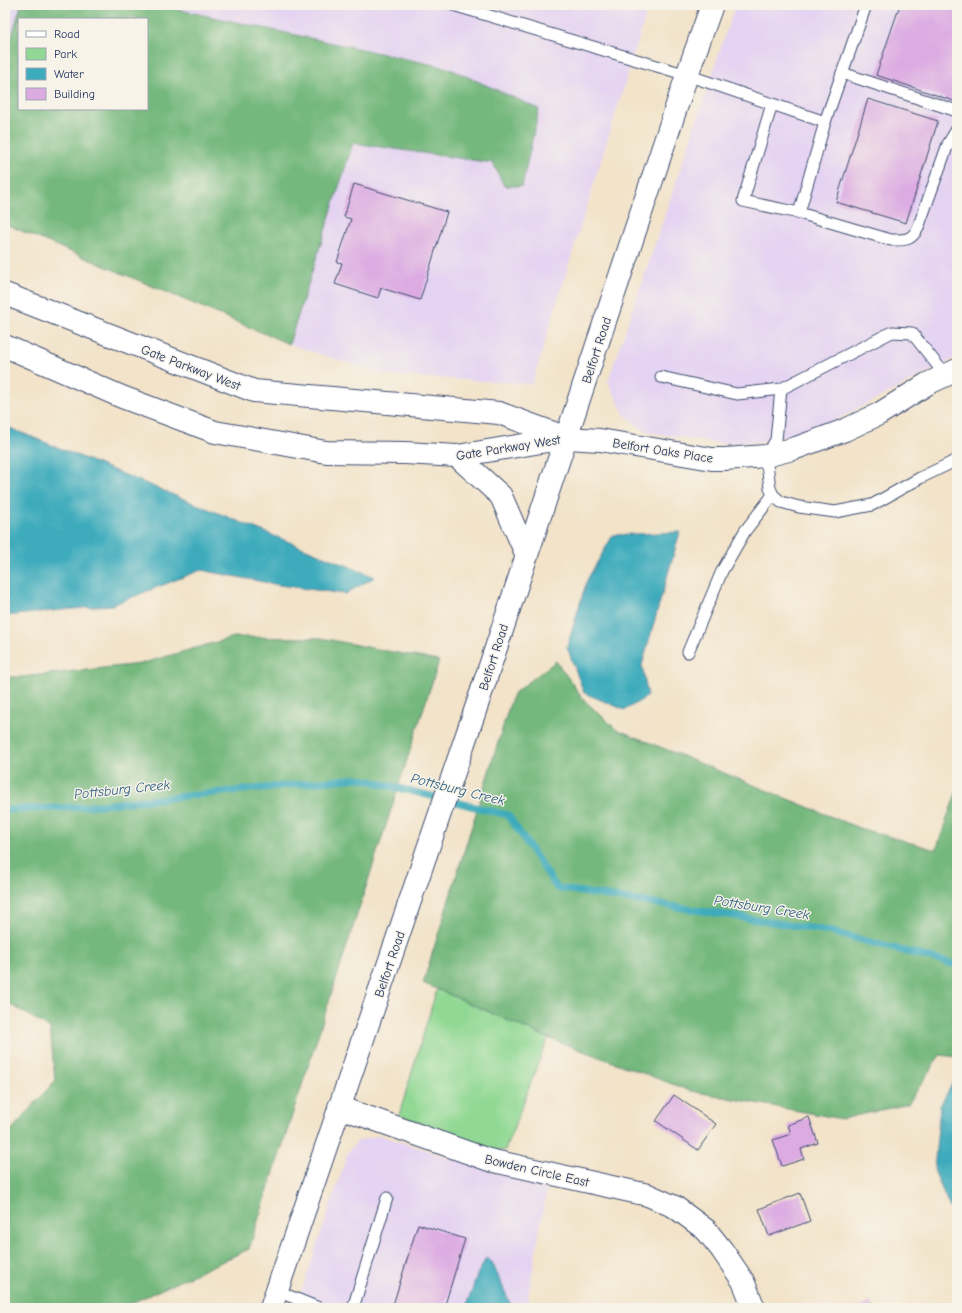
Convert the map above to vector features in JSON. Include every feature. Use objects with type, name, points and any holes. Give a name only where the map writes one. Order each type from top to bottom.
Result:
[{"type":"main road","name":"Belfort Road","points":[[274,1300],[478,702],[687,75],[712,5]]},
{"type":"main road","name":"Gate Parkway West","points":[[5,294],[254,391],[499,413],[567,438]]},
{"type":"main road","name":"Gate Parkway West","points":[[5,346],[122,397],[216,432],[326,452],[405,453],[457,456],[567,438]]},
{"type":"main road","name":"Belfort Oaks Place","points":[[567,438],[600,440],[712,459],[766,456],[796,448],[845,430],[879,414],[927,384],[951,373]]},
{"type":"main road","points":[[457,456],[500,496],[527,556]]},
{"type":"main road","name":"Bowden Circle East","points":[[339,1108],[489,1160],[648,1195],[675,1207],[706,1230],[722,1250],[743,1281],[754,1308]]},
{"type":"lane","points":[[453,5],[481,9],[687,75],[826,122]]},
{"type":"lane","points":[[799,213],[826,122],[866,5]]},
{"type":"lane","points":[[842,73],[957,111]]},
{"type":"lane","points":[[772,104],[743,201],[799,213],[892,240],[906,240],[914,235],[918,228],[948,144],[957,129]]},
{"type":"lane","points":[[661,377],[736,394],[781,390],[892,332],[912,333],[951,373]]},
{"type":"lane","points":[[781,390],[776,440],[766,456],[770,488],[773,496],[781,502],[800,507],[835,512],[872,505],[920,478],[957,460]]},
{"type":"lane","points":[[688,652],[722,571],[745,531],[773,496]]},
{"type":"lane","points":[[353,1308],[387,1198]]},
{"type":"lane","points":[[274,1300],[319,1308]]},
{"type":"shaded area","points":[[5,5],[21,5],[5,59]]},
{"type":"shaded area","points":[[157,5],[649,5],[532,384],[384,375],[289,344],[353,143],[493,163],[504,186],[448,68]]},
{"type":"shaded area","points":[[735,5],[957,5],[957,357],[830,423],[769,441],[723,444],[646,432],[624,414],[608,381]]},
{"type":"shaded area","points":[[379,1135],[547,1189],[528,1297],[532,1308],[512,1308],[492,1262],[477,1275],[466,1308],[296,1308],[348,1152],[358,1141]]},
{"type":"green space","points":[[21,5],[157,5],[448,68],[539,109],[522,186],[504,186],[493,163],[353,143],[289,344],[5,224],[5,59]]},
{"type":"green space","points":[[234,637],[321,638],[439,661],[249,1249],[121,1308],[5,1308],[5,1137],[55,1081],[50,1028],[8,1003],[5,1004],[5,677],[21,677],[140,664]]},
{"type":"green space","points":[[556,661],[584,700],[616,729],[859,828],[936,850],[957,790],[957,1057],[940,1055],[908,1104],[842,1119],[691,1091],[548,1038],[423,983],[513,694]]},
{"type":"green space","points":[[437,989],[548,1038],[505,1150],[492,1151],[399,1115]]},
{"type":"water","points":[[5,426],[375,577],[345,594],[279,585],[201,570],[112,605],[5,616]]},
{"type":"water","points":[[680,532],[642,665],[648,696],[625,710],[584,693],[567,647],[587,580],[613,535]]},
{"type":"water","points":[[956,1077],[957,1225],[934,1170],[940,1106]]},
{"type":"water","points":[[486,1258],[492,1262],[512,1308],[466,1308],[477,1275]]},
{"type":"building","points":[[900,5],[957,5],[957,102],[876,75]]},
{"type":"building","points":[[868,99],[938,121],[906,223],[836,202]]},
{"type":"building","points":[[354,184],[447,212],[420,300],[381,288],[378,298],[335,284],[342,263],[337,262],[351,219],[344,217]]},
{"type":"building","points":[[674,1095],[716,1124],[698,1150],[656,1121]]},
{"type":"building","points":[[809,1117],[818,1143],[801,1149],[804,1159],[782,1166],[773,1140],[791,1134],[788,1125]]},
{"type":"building","points":[[800,1193],[810,1221],[769,1236],[759,1209]]},
{"type":"building","points":[[418,1224],[465,1239],[444,1308],[392,1308]]},
{"type":"building","points":[[871,1302],[873,1308],[857,1308]]},
{"type":"waterway","name":"Pottsburg Creek","points":[[5,810],[80,807],[358,778],[508,815],[557,888],[828,931],[957,965]]}]
